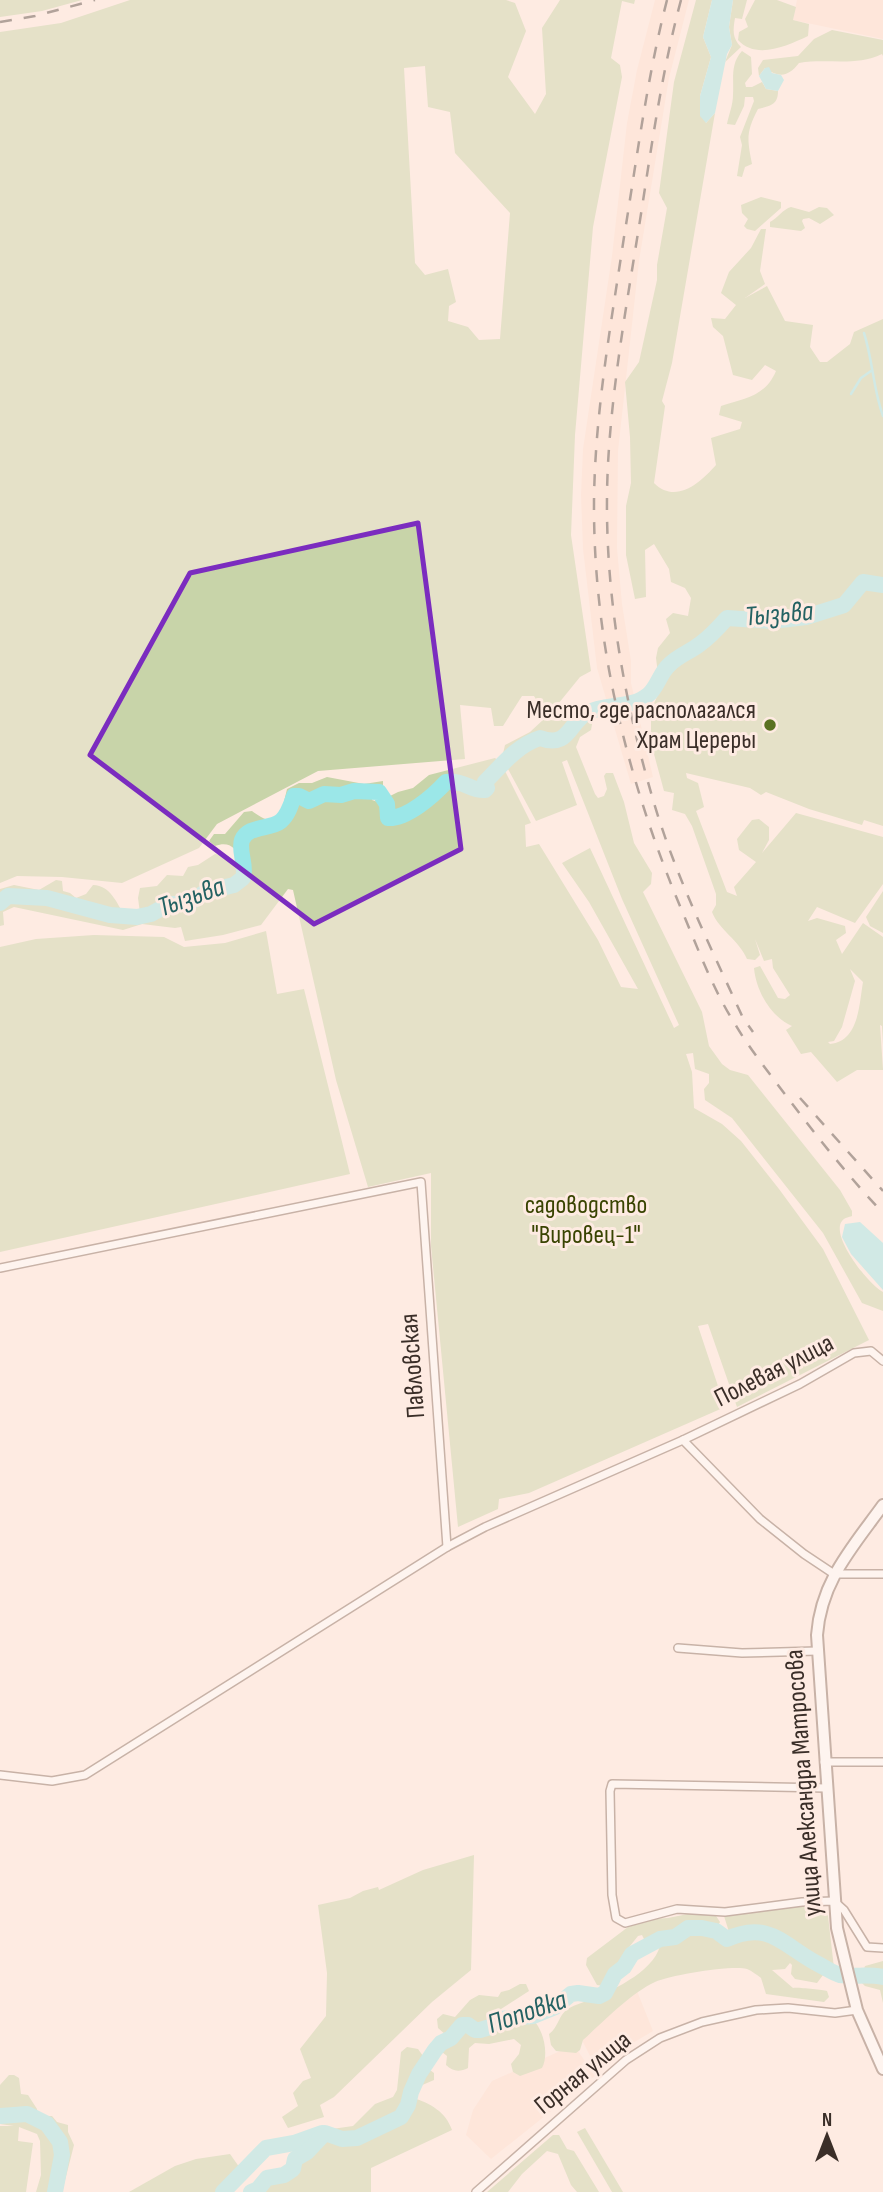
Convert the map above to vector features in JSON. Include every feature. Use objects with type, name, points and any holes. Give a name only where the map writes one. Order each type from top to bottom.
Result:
[{"type":"main road","name":"улица Александра Матросова","points":[[883,1505],[834,1574],[821,1605],[817,1651],[839,1942],[858,2010],[883,2069]]},
{"type":"street","name":"Павловская","points":[[0,1268],[421,1182],[447,1547]]},
{"type":"street","name":"Полевая улица","points":[[0,1775],[52,1781],[85,1775],[447,1547],[485,1527],[683,1440],[800,1384],[854,1353],[871,1351],[883,1360]]},
{"type":"street","points":[[683,1440],[760,1519],[804,1554],[834,1574],[883,1574]]},
{"type":"street","points":[[678,1648],[742,1653],[817,1651]]},
{"type":"street","points":[[824,1762],[883,1762]]},
{"type":"street","points":[[826,1788],[612,1784],[612,1895],[616,1918],[625,1923],[677,1909],[725,1912],[802,1902],[834,1901],[844,1910],[867,1947],[883,1948]]},
{"type":"street","name":"Горная улица","points":[[476,2192],[626,2060],[660,2038],[702,2022],[756,2010],[788,2008],[835,2013],[858,2010]]},
{"type":"highlighted area","points":[[418,523],[461,849],[314,924],[90,755],[190,573]]},
{"type":"shaded area","points":[[655,0],[689,0],[669,78],[639,261],[618,451],[617,548],[622,604],[631,661],[631,683],[653,777],[631,784],[597,668],[583,549],[581,495],[583,449],[612,256],[627,123]]},
{"type":"shaded area","points":[[797,0],[883,0],[883,39],[793,20]]},
{"type":"shaded area","points":[[637,1991],[653,2031],[604,2060],[600,2052],[590,2056],[581,2038]]},
{"type":"shaded area","points":[[574,2045],[595,2076],[491,2159],[466,2135],[473,2110],[492,2081]]},
{"type":"green space","points":[[0,0],[82,0],[42,11],[0,17]]},
{"type":"green space","points":[[130,0],[506,0],[515,3],[526,31],[508,77],[535,114],[546,94],[542,28],[560,0],[635,0],[634,4],[622,1],[611,58],[620,65],[622,77],[593,227],[575,435],[571,535],[591,671],[580,677],[554,709],[540,706],[534,696],[522,696],[503,726],[494,726],[491,708],[460,705],[465,759],[318,771],[217,824],[199,848],[122,883],[17,876],[0,883],[0,32],[61,23]],"holes":[[[425,66],[428,107],[450,112],[455,153],[510,213],[500,339],[479,340],[468,327],[448,321],[449,306],[456,302],[448,269],[425,275],[415,263],[404,68]]]},
{"type":"green space","points":[[696,0],[712,0],[703,37],[711,57],[700,96],[706,123],[715,113],[672,363],[662,401],[665,406],[654,483],[671,492],[688,489],[703,478],[716,465],[711,438],[740,429],[742,422],[719,415],[721,406],[760,391],[776,371],[765,365],[752,380],[733,375],[723,336],[713,327],[711,318],[725,319],[736,305],[721,293],[729,272],[751,248],[761,229],[766,229],[760,271],[765,284],[745,298],[767,286],[785,321],[813,325],[810,347],[820,362],[827,362],[850,344],[854,332],[883,319],[883,826],[864,820],[862,825],[766,792],[761,795],[750,788],[686,773],[687,778],[698,783],[704,807],[696,811],[727,892],[737,896],[734,887],[756,862],[739,850],[737,839],[752,820],[759,819],[769,827],[769,840],[762,853],[796,813],[883,837],[883,884],[855,923],[817,907],[808,921],[817,918],[845,926],[846,933],[836,940],[842,954],[863,923],[883,937],[883,1045],[880,1025],[883,1070],[857,1070],[837,1082],[811,1052],[801,1054],[786,1030],[792,1026],[771,1010],[761,994],[754,968],[760,966],[778,998],[785,999],[790,995],[773,968],[772,959],[764,961],[755,939],[760,955],[755,960],[747,959],[715,918],[712,912],[716,905],[716,894],[692,826],[685,814],[672,810],[674,793],[664,791],[651,743],[651,710],[660,690],[656,658],[658,648],[670,633],[666,619],[673,613],[688,616],[691,598],[685,588],[671,582],[669,569],[654,544],[645,550],[646,597],[635,599],[626,555],[626,506],[631,483],[625,382],[639,362],[657,280],[667,208],[659,193],[674,82]],"holes":[[[850,969],[863,982],[852,1029],[840,1041],[830,1044],[828,1042],[834,1041],[842,1027],[855,981]]]},
{"type":"green space","points":[[733,0],[747,0],[742,19],[735,18],[734,22],[735,37],[741,47],[725,62],[732,45],[729,27]]},
{"type":"green space","points":[[755,0],[777,0],[796,7],[793,20],[809,24],[808,36],[772,49],[745,46],[738,40],[739,32],[748,27],[745,19]]},
{"type":"green space","points":[[832,30],[883,40],[883,56],[882,54],[852,61],[799,63],[791,71],[779,75],[765,68],[759,76],[758,68],[763,60],[798,56],[814,39]]},
{"type":"green space","points":[[742,51],[751,57],[752,74],[745,83],[746,87],[762,82],[766,89],[778,91],[778,96],[770,106],[758,109],[754,117],[749,136],[752,164],[745,167],[742,177],[737,176],[742,145],[740,137],[754,101],[753,97],[745,97],[735,125],[727,124],[733,99],[734,66]]},
{"type":"green space","points":[[761,197],[781,202],[781,208],[755,231],[747,229],[744,226],[748,219],[742,213],[741,205]]},
{"type":"green space","points":[[791,207],[809,212],[819,207],[827,208],[834,215],[820,224],[809,218],[803,219],[805,228],[801,231],[770,227],[770,222]]},
{"type":"green space","name":"садоводство \"Вировец-1\"","points":[[589,708],[593,719],[591,730],[580,737],[576,747],[598,798],[604,796],[607,789],[604,776],[606,773],[613,773],[624,802],[634,843],[652,873],[651,884],[643,892],[702,1012],[709,1046],[730,1070],[748,1075],[840,1190],[852,1211],[852,1216],[842,1221],[841,1237],[853,1260],[883,1292],[883,1311],[862,1303],[823,1233],[732,1118],[705,1100],[704,1089],[709,1083],[709,1074],[695,1069],[693,1053],[686,1054],[692,1072],[694,1108],[722,1124],[741,1141],[779,1189],[823,1249],[869,1340],[737,1407],[708,1324],[698,1326],[725,1407],[529,1493],[499,1499],[498,1509],[458,1527],[431,1246],[431,1173],[368,1187],[336,1080],[293,890],[288,889],[261,925],[185,941],[181,927],[142,924],[123,930],[14,907],[3,912],[4,925],[0,926],[0,889],[14,885],[39,890],[56,880],[62,881],[63,891],[76,898],[86,894],[93,885],[99,886],[112,896],[125,916],[133,917],[140,913],[140,888],[157,886],[167,875],[183,876],[188,867],[198,865],[215,854],[228,856],[237,868],[243,868],[244,859],[234,849],[224,844],[215,846],[209,841],[214,834],[225,834],[244,812],[252,811],[275,821],[279,819],[287,811],[283,806],[287,789],[299,783],[312,783],[327,777],[364,784],[383,781],[383,787],[372,795],[372,800],[378,802],[413,788],[429,775],[495,758],[501,763],[531,823],[525,825],[526,847],[539,844],[598,940],[621,987],[638,989],[589,902],[562,863],[590,848],[674,1028],[679,1025],[622,899],[567,760],[562,762],[577,805],[536,821],[502,758],[505,745],[530,732],[544,719],[557,721]]},
{"type":"green space","points":[[883,891],[883,933],[870,926],[866,917]]},
{"type":"green space","points":[[266,931],[277,994],[304,989],[350,1174],[0,1252],[0,947],[36,939],[94,935],[164,937],[184,947],[225,943]]},
{"type":"green space","points":[[474,1855],[471,1970],[432,2002],[334,2097],[320,2105],[324,2117],[288,2128],[282,2117],[298,2106],[293,2093],[303,2081],[311,2078],[300,2049],[326,2016],[327,1973],[318,1905],[350,1898],[378,1887],[379,1890],[423,1870]]},
{"type":"green space","points":[[797,1904],[821,1907],[828,1916],[834,1968],[817,1983],[795,1979],[791,1974],[790,1963],[785,1969],[772,1970],[793,1988],[827,1991],[829,1997],[824,2002],[766,1994],[761,1978],[747,1969],[701,1971],[663,1979],[636,1993],[583,2040],[576,2053],[556,2051],[551,2045],[549,2034],[565,2012],[635,1977],[658,1951],[661,1941],[658,1938],[645,1941],[642,1935],[638,1936],[605,1986],[597,1985],[586,1965],[587,1958],[628,1927],[653,1919],[693,1913],[716,1916],[720,1922],[714,1932],[716,1936],[728,1940],[748,1935],[750,1931],[747,1927],[729,1932],[724,1916]]},
{"type":"green space","points":[[883,1961],[883,2003],[880,1990],[865,1986],[860,1981],[865,1966]]},
{"type":"green space","points":[[526,1984],[529,1991],[501,2009],[501,2015],[519,2011],[537,2024],[543,2036],[545,2050],[542,2068],[520,2076],[513,2072],[511,2064],[519,2054],[521,2045],[514,2039],[489,2044],[475,2043],[469,2048],[468,2068],[459,2071],[446,2065],[447,2056],[442,2052],[442,2046],[447,2041],[446,2035],[438,2028],[437,2019],[443,2014],[455,2017],[470,2000],[479,1995],[498,1997],[501,1992]]},
{"type":"green space","points":[[407,2047],[418,2049],[423,2056],[423,2065],[434,2073],[434,2080],[413,2089],[413,2098],[437,2109],[452,2130],[371,2168],[371,2192],[246,2192],[273,2184],[290,2174],[332,2129],[353,2126],[375,2104],[393,2097],[397,2090],[401,2052]]},
{"type":"green space","points":[[9,2075],[19,2078],[21,2094],[28,2095],[37,2109],[38,2117],[42,2119],[52,2116],[57,2122],[68,2125],[74,2145],[62,2192],[36,2192],[41,2175],[40,2141],[37,2134],[19,2127],[18,2141],[33,2143],[26,2192],[0,2192],[0,2126],[14,2126],[0,2124],[0,2085]]},
{"type":"green space","points":[[585,2128],[623,2192],[612,2192],[577,2132]]},
{"type":"green space","points":[[553,2135],[559,2135],[567,2149],[574,2151],[599,2192],[577,2192],[571,2185],[558,2154],[547,2151],[522,2174],[508,2192],[487,2192]]},
{"type":"green space","points":[[230,2154],[242,2171],[223,2192],[129,2192],[175,2166],[196,2159]]},
{"type":"water","points":[[712,0],[733,0],[729,27],[732,45],[727,54],[715,113],[706,123],[700,116],[700,96],[711,57],[703,37]]},
{"type":"water","points":[[769,67],[772,73],[781,75],[784,80],[778,91],[766,89],[759,76]]},
{"type":"water","points":[[860,1222],[883,1243],[883,1290],[851,1254],[842,1237],[845,1224]]},
{"type":"waterway","points":[[864,333],[883,416]]},
{"type":"waterway","points":[[851,394],[861,378],[871,371]]},
{"type":"waterway","name":"Тызьва","points":[[0,903],[8,896],[47,898],[110,915],[137,917],[151,914],[169,904],[188,904],[205,892],[234,885],[243,878],[241,844],[245,835],[281,821],[294,796],[309,801],[324,794],[379,792],[387,804],[388,818],[411,811],[446,782],[485,790],[485,782],[531,741],[540,738],[557,740],[568,733],[587,713],[634,702],[648,695],[669,665],[704,641],[727,618],[772,621],[806,617],[844,605],[863,582],[883,585]]},
{"type":"waterway","name":"Поповка","points":[[251,2192],[258,2189],[267,2178],[284,2175],[293,2169],[295,2159],[307,2152],[325,2133],[342,2139],[357,2138],[401,2117],[419,2074],[441,2043],[451,2038],[462,2025],[480,2030],[490,2027],[500,2019],[533,2016],[555,2007],[571,1994],[599,1996],[605,1993],[615,1974],[624,1967],[632,1954],[660,1939],[675,1937],[688,1928],[716,1931],[727,1939],[755,1932],[766,1934],[837,1974],[883,1977]]},
{"type":"waterway","name":"Поповка","points":[[0,2116],[27,2114],[47,2124],[60,2142],[62,2155],[55,2192]]},
{"type":"waterway","points":[[223,2192],[266,2148],[294,2143],[322,2133]]},
{"type":"railway","points":[[0,22],[95,0]]},
{"type":"railway","points":[[667,0],[638,148],[609,335],[597,434],[595,555],[608,662],[618,714],[647,818],[685,918],[720,999],[746,1042],[784,1093],[883,1213]]},
{"type":"railway","points":[[681,0],[656,119],[616,380],[608,464],[608,550],[611,593],[624,678],[654,803],[695,912],[743,1018],[753,1032]]},
{"type":"railway","points":[[800,1098],[883,1191]]},
{"type":"place","name":"Место, где располагался Храм Цереры","points":[[770,725]]}]
